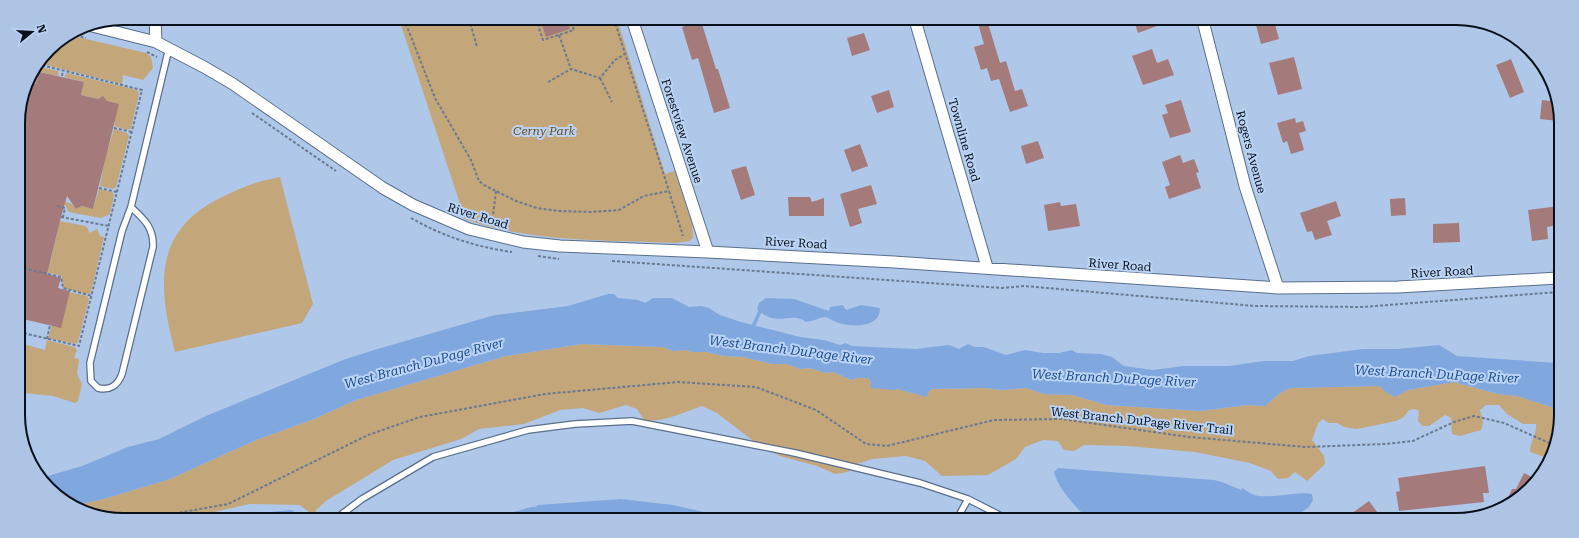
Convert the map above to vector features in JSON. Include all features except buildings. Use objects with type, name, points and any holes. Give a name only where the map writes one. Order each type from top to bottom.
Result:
[{"type":"street","points":[[155,25],[156,42]]},
{"type":"street","name":"Forestview Avenue","points":[[634,25],[708,252]]},
{"type":"street","name":"Townline Road","points":[[916,25],[988,267]]},
{"type":"street","name":"Rogers Avenue","points":[[1204,25],[1246,186],[1278,288]]},
{"type":"street","name":"River Road","points":[[99,28],[156,42],[233,84],[397,197],[448,221],[491,235],[523,242],[560,246],[708,252],[988,267],[1278,288],[1398,287],[1554,278]]},
{"type":"lane","points":[[132,207],[147,222],[152,230],[154,247],[122,374],[117,384],[108,389],[102,389],[98,388],[91,382],[90,363],[122,231],[132,207],[169,48]]},
{"type":"lane","points":[[343,513],[362,499],[432,457],[528,430],[575,424],[632,422],[795,453],[920,483],[968,499],[995,513]]},
{"type":"lane","points":[[961,513],[968,499]]},
{"type":"path","points":[[406,25],[434,98],[471,160],[479,181],[496,191],[537,208],[558,211],[591,212],[619,210],[644,196],[669,191]]},
{"type":"path","points":[[471,25],[478,47]]},
{"type":"path","points":[[538,25],[543,40],[574,30],[572,25]]},
{"type":"path","points":[[616,25],[683,236]]},
{"type":"path","points":[[559,35],[571,69]]},
{"type":"path","points":[[78,36],[93,39]]},
{"type":"path","points":[[143,50],[166,61]]},
{"type":"path","points":[[600,78],[615,60],[625,54]]},
{"type":"path","points":[[25,334],[79,346],[142,90],[43,66]]},
{"type":"path","points":[[548,82],[571,69],[600,78],[612,102]]},
{"type":"path","points":[[62,76],[63,71]]},
{"type":"path","points":[[251,112],[338,172]]},
{"type":"path","points":[[114,128],[132,132]]},
{"type":"path","points":[[99,188],[118,192]]},
{"type":"path","points":[[491,235],[496,191]]},
{"type":"path","points":[[57,206],[65,208],[62,217],[109,226]]},
{"type":"path","points":[[408,216],[458,239],[482,247],[516,253]]},
{"type":"path","points":[[536,256],[565,259]]},
{"type":"path","points":[[608,261],[849,279],[1002,288],[1024,286],[1255,306],[1362,307],[1554,292]]},
{"type":"path","points":[[25,268],[61,277],[63,288],[92,296]]},
{"type":"path","points":[[47,339],[50,325]]},
{"type":"path","name":"West Branch DuPage River Trail","points":[[173,513],[228,504],[368,435],[420,417],[545,394],[678,382],[756,387],[816,410],[866,444],[887,446],[994,420],[1062,419],[1189,437],[1306,447],[1385,444],[1413,441],[1454,422],[1474,416],[1504,423],[1550,443]]},
{"type":"green space","name":"Cerny Park","points":[[401,25],[619,25],[665,174],[675,171],[692,224],[693,237],[690,241],[676,243],[569,239],[490,227],[465,219]]},
{"type":"green space","points":[[76,37],[146,53],[151,57],[153,68],[143,80],[123,75],[122,84],[44,64],[63,45]]},
{"type":"green space","points":[[42,67],[58,71],[59,76],[39,72],[36,84],[33,83],[35,79]]},
{"type":"green space","points":[[67,73],[137,90],[139,94],[131,128],[127,130],[114,126],[115,123],[103,96],[98,99],[81,95],[84,82],[64,77]]},
{"type":"green space","points":[[114,129],[127,133],[129,136],[116,187],[113,189],[100,186],[104,164],[96,147],[108,149]]},
{"type":"green space","points":[[280,177],[313,304],[302,323],[175,352],[165,305],[164,283],[166,263],[172,244],[183,226],[199,211],[222,197],[243,187]]},
{"type":"green space","points":[[99,189],[112,192],[114,195],[110,214],[101,218],[69,212],[63,201],[72,204],[76,209],[82,206],[93,209]]},
{"type":"green space","points":[[60,221],[86,226],[90,233],[97,229],[100,236],[104,237],[91,292],[88,294],[63,288],[62,276],[25,267],[25,257],[50,263]]},
{"type":"green space","points":[[69,292],[87,296],[89,299],[78,342],[75,344],[48,338],[52,325]]},
{"type":"green space","points":[[47,340],[74,347],[77,350],[74,358],[79,359],[77,374],[82,384],[78,401],[75,403],[53,396],[25,393],[25,345],[45,350]]},
{"type":"green space","points":[[582,344],[663,347],[673,351],[686,350],[692,352],[706,352],[724,356],[743,357],[772,364],[786,364],[801,369],[810,368],[826,373],[833,372],[852,380],[856,378],[868,378],[871,381],[870,385],[927,396],[929,391],[933,389],[984,388],[1002,390],[1026,388],[1044,394],[1072,395],[1107,405],[1200,411],[1248,405],[1265,406],[1280,393],[1290,388],[1380,386],[1384,391],[1395,397],[1408,390],[1454,382],[1498,394],[1517,396],[1554,408],[1554,415],[1551,441],[1545,457],[1530,452],[1536,424],[1523,424],[1507,414],[1499,405],[1486,405],[1480,410],[1483,423],[1481,430],[1460,436],[1452,434],[1451,418],[1445,415],[1429,426],[1423,426],[1418,421],[1419,411],[1415,409],[1409,410],[1404,417],[1396,421],[1357,429],[1344,427],[1337,423],[1329,423],[1323,419],[1318,423],[1312,440],[1324,456],[1325,464],[1307,481],[1295,472],[1288,478],[1278,479],[1271,471],[1250,463],[1195,452],[1127,446],[1084,445],[1074,451],[1064,450],[1058,441],[1043,440],[1025,447],[1016,459],[988,475],[942,476],[925,461],[906,456],[872,459],[857,464],[848,472],[835,474],[817,466],[780,456],[756,443],[717,413],[702,406],[673,416],[651,421],[644,420],[637,409],[626,405],[599,413],[583,408],[560,410],[524,424],[479,429],[461,439],[393,460],[326,501],[316,510],[316,513],[310,513],[300,505],[250,504],[209,513],[123,513],[97,510],[81,504],[104,499],[170,479],[256,440],[314,419],[356,400],[506,356]]},
{"type":"water","name":"West Branch DuPage River","points":[[608,294],[614,294],[618,298],[638,300],[645,303],[653,298],[672,298],[689,307],[701,306],[709,308],[720,315],[741,322],[800,337],[824,340],[840,345],[846,343],[851,346],[916,349],[949,345],[959,349],[968,344],[975,347],[984,347],[1006,355],[1025,350],[1043,353],[1059,353],[1072,350],[1077,353],[1101,354],[1112,357],[1124,366],[1153,370],[1183,366],[1229,366],[1264,361],[1293,361],[1309,356],[1363,349],[1397,349],[1439,345],[1457,356],[1554,363],[1554,408],[1517,396],[1498,394],[1454,382],[1408,390],[1395,397],[1384,391],[1380,386],[1290,388],[1280,393],[1265,406],[1248,405],[1200,411],[1107,405],[1072,395],[1044,394],[1026,388],[1002,390],[984,388],[933,389],[929,391],[927,397],[897,389],[872,388],[870,387],[871,381],[868,378],[856,378],[852,380],[833,372],[826,373],[810,368],[801,369],[786,364],[772,364],[743,357],[724,356],[686,350],[673,351],[663,347],[582,344],[506,356],[356,400],[314,419],[256,440],[170,479],[104,499],[81,504],[63,493],[46,476],[82,466],[128,447],[159,439],[206,416],[343,360],[495,315],[568,306]]},
{"type":"water","points":[[766,298],[794,299],[829,311],[830,307],[843,305],[846,310],[861,305],[880,308],[879,315],[871,323],[852,325],[837,322],[825,317],[806,322],[795,318],[778,319],[764,315],[757,309],[759,303]]},
{"type":"water","points":[[1058,468],[1214,480],[1241,490],[1242,488],[1256,495],[1271,496],[1308,493],[1312,494],[1313,500],[1309,507],[1300,513],[1082,513],[1059,485],[1054,472]]},
{"type":"water","points":[[621,499],[673,505],[709,513],[510,513],[538,505]]},
{"type":"water","points":[[294,511],[292,513],[266,513]]},
{"type":"waterway","points":[[752,329],[760,311]]}]
